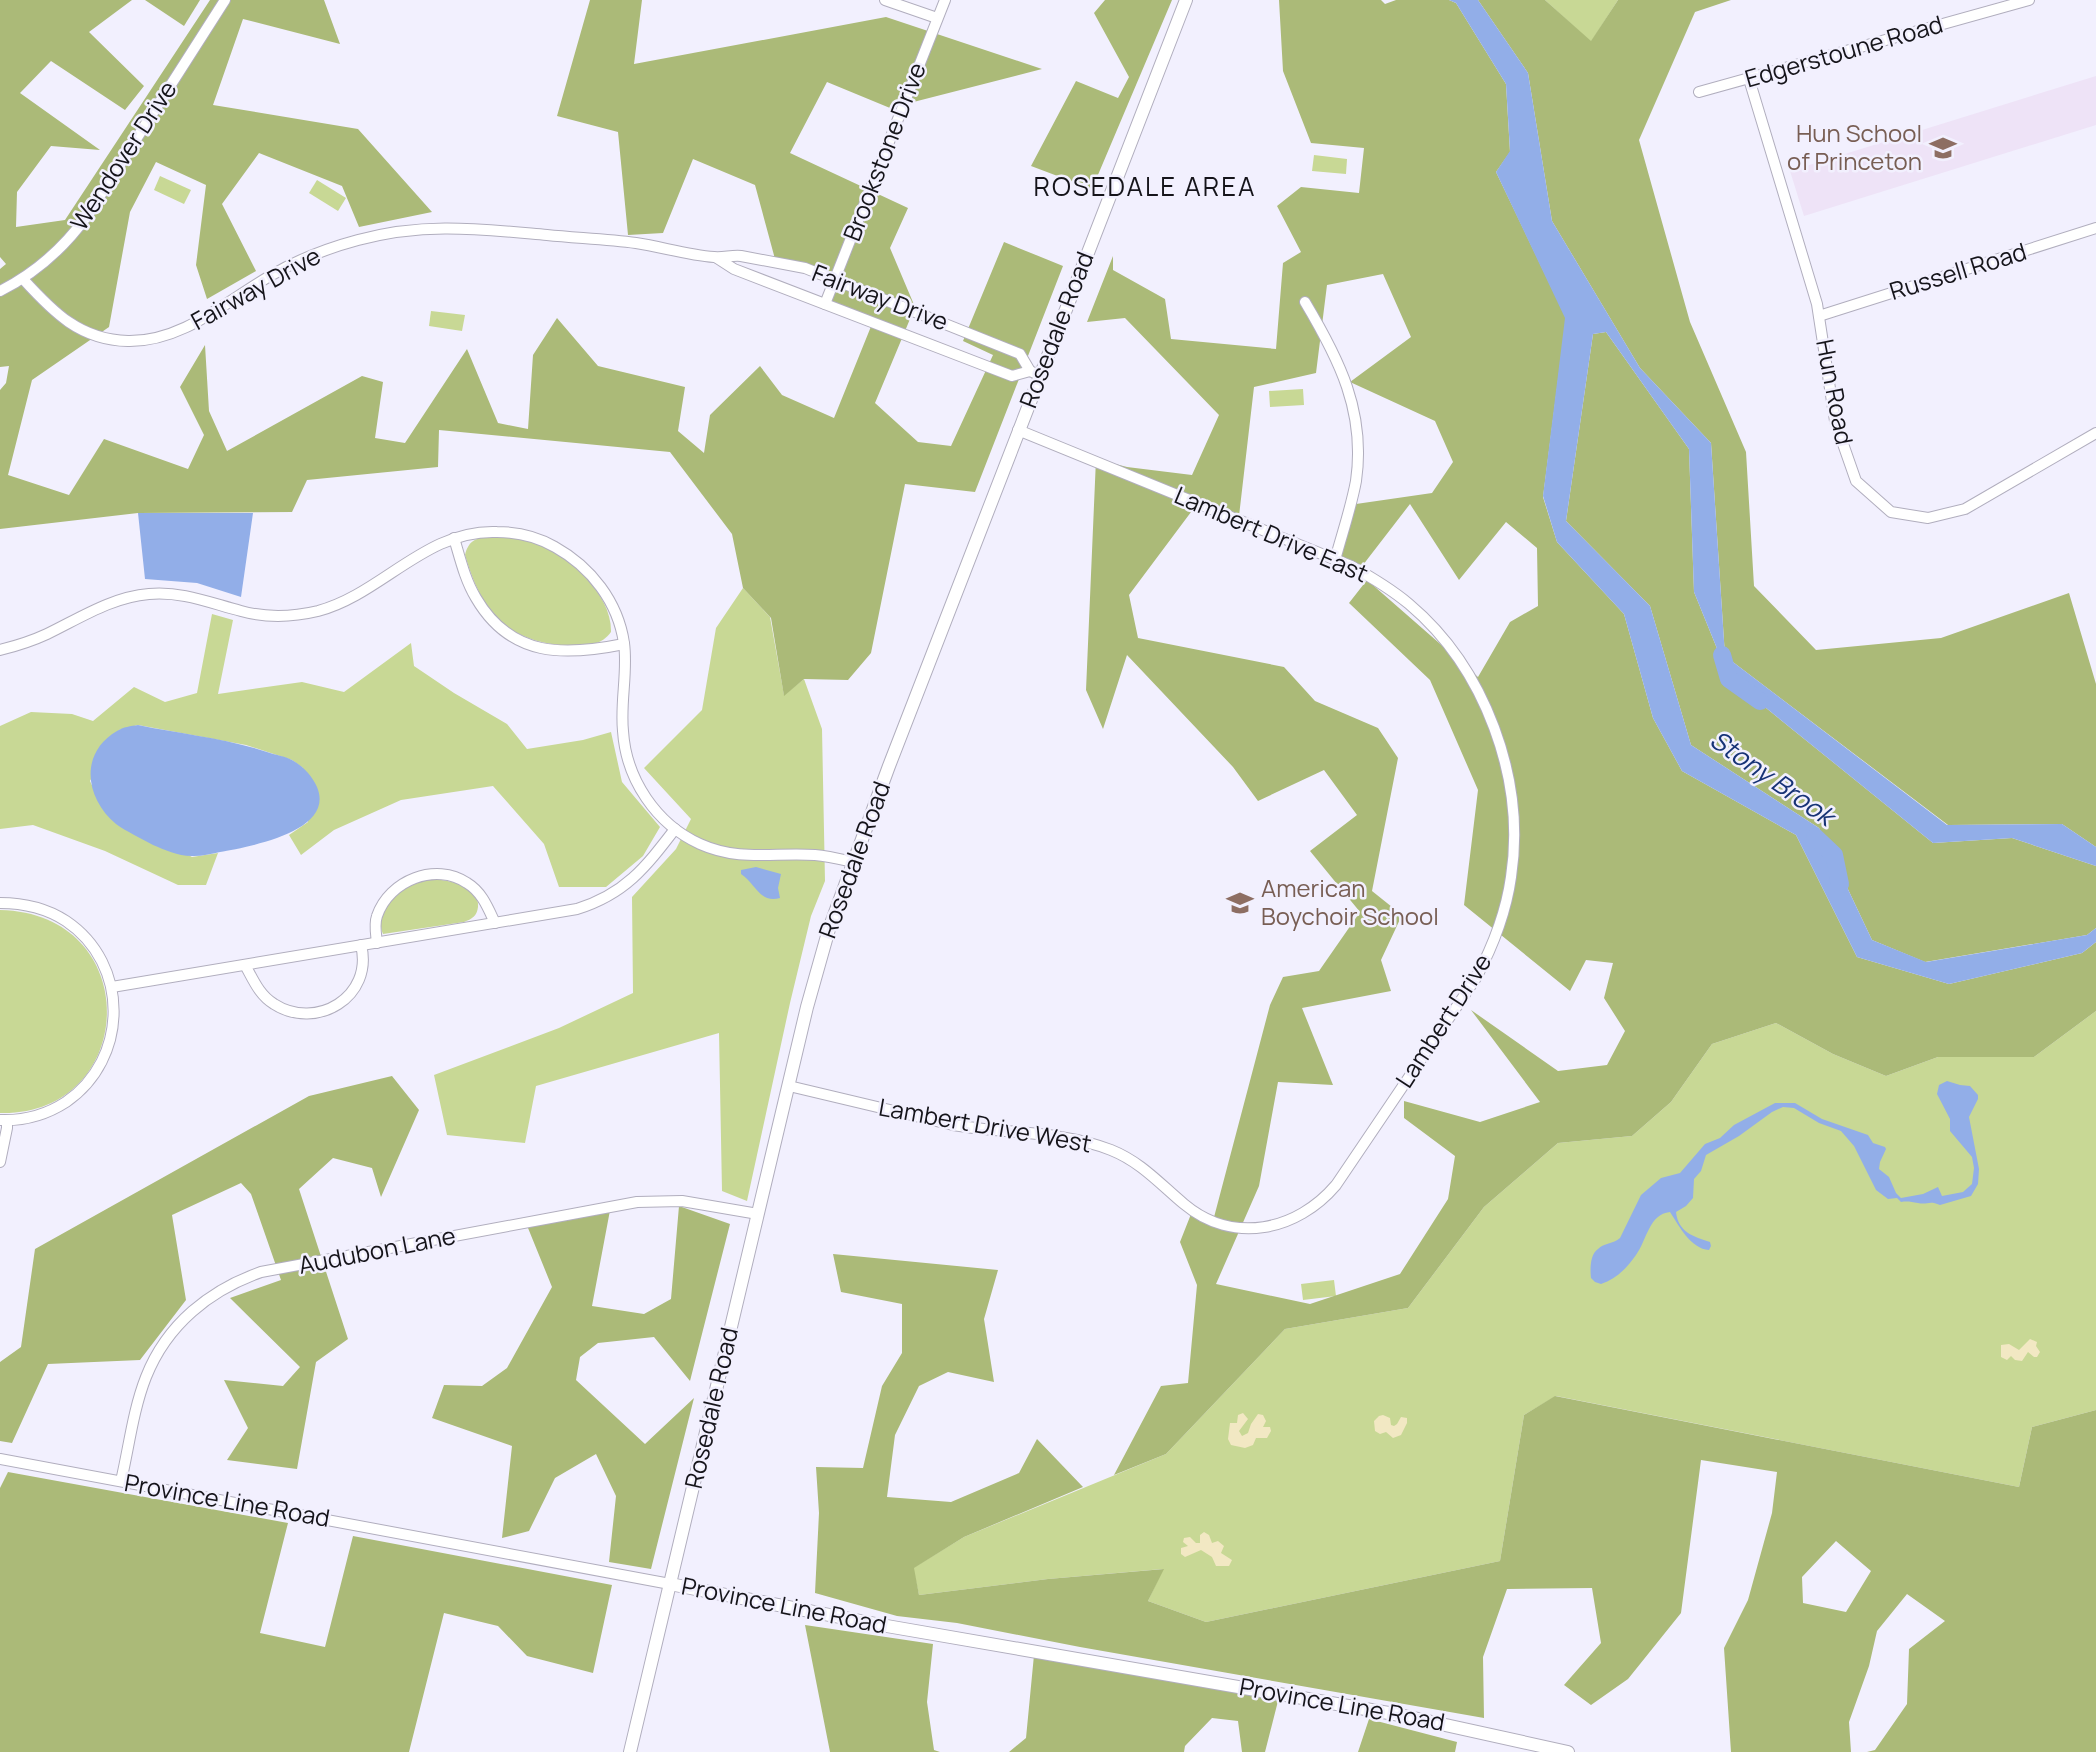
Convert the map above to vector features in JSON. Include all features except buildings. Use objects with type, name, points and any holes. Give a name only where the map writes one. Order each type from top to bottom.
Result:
[{"type":"street","name":"Wendover Drive","points":[[0,291],[23,279],[59,251],[87,216],[225,0]]},
{"type":"street","points":[[885,0],[937,18]]},
{"type":"street","name":"Brookstone Drive","points":[[825,304],[944,0]]},
{"type":"street","name":"Rosedale Road","points":[[630,1752],[820,958],[853,862],[1018,430],[1034,373],[1186,0]]},
{"type":"street","name":"Edgerstoune Road","points":[[1699,92],[2029,0]]},
{"type":"street","name":"Hun Road","points":[[1749,79],[1819,316],[1835,421],[1856,481],[1891,512],[1928,518],[1965,509],[2096,433]]},
{"type":"street","name":"Fairway Drive","points":[[23,279],[49,308],[76,328],[109,339],[142,341],[159,338],[191,325],[303,259],[356,240],[392,232],[475,228],[635,243],[717,258],[732,255],[785,263],[835,278],[1020,354],[1034,373],[1012,376],[734,269],[717,258]]},
{"type":"street","name":"Russell Road","points":[[1819,316],[2096,228]]},
{"type":"street","points":[[1305,302],[1344,374],[1357,433],[1358,456],[1354,489],[1335,560]]},
{"type":"street","name":"Lambert Drive East","points":[[1018,430],[1335,560],[1371,577],[1409,604],[1442,636],[1472,681],[1496,732],[1505,765],[1514,824],[1513,862]]},
{"type":"street","points":[[0,650],[44,635],[114,601],[150,594],[187,595],[262,615],[281,616],[318,611],[350,598],[427,550],[454,538],[471,533],[507,532],[539,540],[560,550],[585,569],[603,590],[616,613],[624,644],[622,731],[630,767],[647,800],[675,829],[698,843],[731,854],[813,855],[853,862]]},
{"type":"street","points":[[454,538],[476,598],[492,619],[511,635],[524,642],[555,651],[594,650],[624,644]]},
{"type":"street","points":[[112,987],[577,909],[609,896],[639,874],[675,829]]},
{"type":"street","name":"Lambert Drive","points":[[1346,1169],[1476,978],[1500,925],[1513,862]]},
{"type":"street","points":[[377,943],[375,924],[382,906],[397,888],[420,876],[446,875],[467,883],[482,898],[495,923]]},
{"type":"street","points":[[0,903],[35,907],[66,921],[79,932],[100,957],[112,987],[115,1019],[105,1056],[93,1077],[72,1097],[58,1107],[27,1118],[3,1120],[7,1128],[0,1162]]},
{"type":"street","points":[[246,965],[258,989],[275,1005],[293,1011],[313,1013],[338,1004],[356,988],[363,969],[360,945]]},
{"type":"street","name":"Lambert Drive West","points":[[789,1086],[953,1125],[1057,1136],[1109,1149],[1142,1166],[1198,1214],[1242,1228],[1273,1226],[1302,1215],[1326,1196],[1346,1169]]},
{"type":"street","name":"Audubon Lane","points":[[121,1481],[141,1394],[155,1357],[176,1327],[193,1310],[241,1279],[261,1272],[637,1202],[682,1201],[758,1214]]},
{"type":"street","name":"Province Line Road","points":[[0,1459],[881,1625],[1400,1715],[1568,1752]]},
{"type":"shaded area","name":"Hun School of Princeton","points":[[2096,76],[2096,125],[1804,216],[1790,171]]},
{"type":"green space","points":[[0,0],[132,0],[89,32],[144,86],[125,110],[51,61],[20,93],[100,150],[51,146],[17,192],[16,227],[65,220],[210,0],[324,0],[340,44],[243,19],[213,105],[358,129],[432,212],[359,227],[342,186],[259,153],[222,204],[256,271],[207,299],[196,265],[206,185],[156,162],[130,212],[109,327],[32,380],[8,475],[69,495],[104,439],[188,469],[204,435],[180,387],[205,345],[209,411],[227,451],[362,376],[383,382],[375,438],[405,443],[467,349],[498,423],[528,429],[533,355],[557,318],[598,366],[685,387],[678,431],[704,453],[710,415],[760,366],[782,395],[834,418],[872,324],[822,302],[833,275],[775,259],[755,185],[693,159],[663,233],[628,235],[618,132],[557,116],[590,0],[642,0],[634,64],[886,17],[1042,69],[890,108],[827,82],[790,153],[908,208],[890,248],[915,307],[875,403],[918,442],[951,446],[993,355],[963,341],[1004,242],[1063,266],[975,492],[905,484],[871,653],[848,680],[804,679],[784,696],[771,618],[743,588],[732,534],[670,452],[439,430],[438,467],[307,480],[292,512],[138,513],[0,529],[0,390],[6,383],[9,366],[0,367],[0,269],[6,264],[0,257]]},
{"type":"green space","points":[[145,0],[200,0],[184,26]]},
{"type":"green space","points":[[1105,0],[1172,0],[1092,189],[1031,166],[1076,81],[1118,98],[1129,77],[1094,13]]},
{"type":"green space","points":[[1279,0],[1381,0],[1385,4],[1396,0],[1449,0],[1456,3],[1506,84],[1510,152],[1496,172],[1566,318],[1543,497],[1557,542],[1624,614],[1653,718],[1682,771],[1796,835],[1857,957],[1949,984],[2082,953],[2096,942],[2096,1011],[2034,1057],[1938,1057],[1886,1076],[1833,1054],[1776,1023],[1712,1044],[1671,1102],[1632,1136],[1558,1143],[1484,1207],[1408,1308],[1285,1329],[1166,1454],[1114,1475],[1161,1386],[1188,1383],[1197,1285],[1180,1242],[1193,1209],[1213,1221],[1270,1005],[1283,977],[1319,971],[1360,912],[1310,851],[1357,815],[1324,770],[1258,801],[1233,767],[1127,655],[1103,729],[1086,690],[1096,459],[1127,467],[1192,475],[1219,415],[1125,318],[1087,322],[1113,256],[1113,270],[1165,299],[1171,339],[1276,349],[1283,263],[1301,252],[1277,206],[1301,187],[1359,193],[1364,148],[1311,143],[1283,71]],"holes":[[[1383,274],[1411,337],[1350,382],[1435,421],[1453,462],[1432,493],[1356,504],[1335,562],[1356,574],[1410,504],[1459,580],[1506,522],[1537,548],[1538,606],[1510,622],[1478,677],[1367,580],[1349,603],[1430,680],[1478,790],[1464,905],[1570,991],[1586,960],[1613,963],[1604,998],[1625,1031],[1607,1065],[1558,1071],[1471,1010],[1540,1102],[1480,1122],[1404,1101],[1404,1118],[1455,1156],[1448,1199],[1400,1274],[1310,1304],[1216,1284],[1259,1186],[1278,1082],[1333,1085],[1302,1008],[1391,991],[1381,960],[1402,915],[1372,891],[1398,758],[1378,728],[1315,701],[1284,667],[1138,638],[1129,595],[1200,500],[1239,516],[1254,387],[1316,373],[1327,285]]]},
{"type":"green space","points":[[1478,0],[1545,0],[1591,41],[1618,0],[1731,0],[1695,12],[1639,140],[1690,322],[1746,452],[1754,586],[1816,650],[1941,638],[2069,593],[2096,684],[2096,847],[2062,824],[1948,825],[1725,656],[1711,443],[1640,368],[1552,221],[1528,73]]},
{"type":"green space","points":[[1545,0],[1618,0],[1591,42]]},
{"type":"green space","points":[[1314,155],[1347,159],[1346,174],[1312,171]]},
{"type":"green space","points":[[160,176],[191,190],[184,204],[154,190]]},
{"type":"green space","points":[[317,180],[346,198],[338,211],[309,193]]},
{"type":"green space","points":[[431,311],[465,315],[462,331],[429,326]]},
{"type":"green space","points":[[1606,332],[1689,449],[1694,592],[1729,678],[1933,843],[2012,838],[2096,866],[2096,928],[2087,935],[1925,962],[1872,940],[1819,828],[1691,745],[1650,606],[1566,521],[1593,334]]},
{"type":"green space","points":[[1303,389],[1304,405],[1270,407],[1269,391]]},
{"type":"green space","points":[[489,536],[538,543],[563,557],[597,591],[605,604],[611,632],[599,642],[589,645],[550,644],[531,639],[501,622],[480,594],[465,555],[473,541]]},
{"type":"green space","points":[[743,588],[770,617],[784,695],[804,679],[822,729],[825,881],[811,916],[747,1201],[722,1191],[719,1033],[536,1086],[525,1143],[447,1135],[434,1075],[559,1028],[633,993],[632,897],[676,849],[691,819],[644,768],[702,710],[716,628]]},
{"type":"green space","points":[[212,614],[233,620],[218,694],[302,682],[344,692],[411,643],[414,666],[507,724],[527,749],[583,740],[611,732],[622,782],[660,827],[643,856],[606,887],[559,887],[544,844],[493,786],[401,800],[334,830],[301,855],[289,835],[308,822],[303,768],[292,760],[246,745],[138,725],[119,730],[90,781],[103,809],[192,857],[218,853],[206,885],[178,885],[105,851],[33,825],[0,829],[0,726],[31,712],[72,714],[93,721],[134,687],[165,702],[197,693]]},
{"type":"green space","points":[[423,879],[448,881],[466,887],[477,899],[475,915],[464,922],[383,934],[383,912],[389,902],[400,891]]},
{"type":"green space","points":[[0,910],[48,920],[81,943],[101,976],[107,1014],[100,1051],[79,1083],[46,1105],[0,1113]]},
{"type":"green space","points":[[2096,1011],[2096,1410],[2032,1427],[2019,1487],[1556,1396],[1524,1415],[1500,1561],[1206,1622],[1148,1601],[1163,1569],[1048,1579],[919,1595],[913,1568],[964,1537],[1166,1454],[1285,1329],[1408,1308],[1484,1207],[1558,1143],[1632,1136],[1671,1102],[1712,1044],[1776,1023],[1833,1054],[1886,1076],[1938,1057],[2034,1057]]},
{"type":"green space","points":[[392,1076],[419,1110],[381,1197],[372,1168],[333,1158],[299,1189],[348,1339],[316,1362],[297,1469],[227,1460],[248,1428],[224,1380],[283,1386],[300,1367],[230,1298],[281,1280],[251,1194],[241,1183],[172,1215],[186,1300],[140,1360],[48,1364],[12,1443],[0,1441],[0,1362],[21,1347],[35,1249],[309,1096]]},
{"type":"green space","points":[[611,1205],[592,1306],[644,1314],[671,1299],[679,1206],[730,1224],[690,1381],[654,1337],[598,1343],[580,1357],[576,1380],[645,1444],[694,1398],[651,1569],[609,1562],[616,1496],[596,1454],[555,1478],[529,1531],[502,1538],[512,1446],[432,1418],[444,1385],[482,1386],[507,1368],[552,1287],[528,1228],[564,1214]]},
{"type":"green space","points":[[833,1254],[998,1270],[984,1319],[994,1382],[948,1372],[919,1386],[895,1435],[887,1497],[951,1502],[1019,1473],[1037,1439],[1083,1487],[964,1537],[914,1568],[919,1595],[1048,1579],[1164,1569],[1148,1601],[1206,1622],[1500,1561],[1524,1415],[1555,1396],[2019,1487],[2032,1427],[2096,1410],[2096,1752],[1867,1752],[1875,1750],[1907,1704],[1909,1649],[1945,1621],[1907,1594],[1877,1631],[1869,1666],[1849,1722],[1851,1752],[1731,1752],[1724,1648],[1748,1600],[1772,1513],[1777,1472],[1701,1460],[1681,1613],[1628,1679],[1591,1705],[1564,1685],[1601,1643],[1592,1588],[1507,1589],[1483,1657],[1484,1718],[957,1623],[897,1616],[815,1593],[819,1513],[816,1467],[863,1468],[882,1386],[902,1353],[902,1304],[841,1292]],"holes":[[[1836,1541],[1871,1571],[1846,1612],[1803,1603],[1802,1577]]]},
{"type":"green space","points":[[1334,1280],[1336,1296],[1303,1300],[1301,1284]]},
{"type":"green space","points":[[8,1472],[288,1523],[260,1633],[325,1647],[353,1536],[612,1585],[593,1673],[527,1656],[498,1626],[444,1613],[409,1752],[0,1752],[0,1488]]},
{"type":"green space","points":[[805,1625],[933,1644],[927,1702],[934,1750],[940,1752],[830,1752]]},
{"type":"green space","points":[[1034,1655],[1278,1701],[1265,1752],[1242,1752],[1238,1721],[1212,1718],[1185,1746],[1184,1752],[1009,1752],[1026,1738]]},
{"type":"green space","points":[[1369,1719],[1457,1742],[1455,1752],[1358,1752]]},
{"type":"sand","points":[[2030,1339],[2037,1342],[2036,1346],[2040,1352],[2037,1357],[2028,1352],[2022,1361],[2011,1356],[2007,1360],[2001,1357],[2001,1345],[2009,1344],[2019,1350]]},
{"type":"sand","points":[[1243,1413],[1248,1419],[1239,1431],[1242,1436],[1248,1433],[1258,1414],[1263,1415],[1266,1421],[1263,1427],[1270,1427],[1271,1431],[1267,1438],[1256,1438],[1253,1445],[1245,1448],[1231,1445],[1228,1439],[1230,1423],[1237,1423],[1238,1415]]},
{"type":"sand","points":[[1383,1415],[1390,1418],[1391,1425],[1394,1426],[1401,1417],[1407,1418],[1401,1435],[1393,1438],[1386,1432],[1380,1434],[1375,1431],[1374,1421]]},
{"type":"sand","points":[[1204,1532],[1209,1535],[1212,1543],[1218,1541],[1224,1546],[1221,1553],[1232,1560],[1229,1566],[1216,1566],[1212,1557],[1201,1550],[1185,1557],[1181,1554],[1181,1548],[1188,1546],[1183,1542],[1184,1538],[1190,1537],[1200,1543],[1200,1535]]},
{"type":"water","points":[[1449,0],[1478,0],[1528,73],[1552,221],[1640,368],[1711,443],[1725,656],[1947,825],[2062,824],[2096,847],[2096,866],[2012,838],[1933,843],[1729,678],[1694,592],[1689,449],[1606,332],[1593,334],[1566,521],[1650,606],[1691,745],[1819,828],[1872,940],[1926,962],[2087,935],[2096,928],[2096,942],[2082,953],[1949,984],[1857,957],[1796,835],[1682,771],[1653,718],[1624,614],[1557,542],[1543,496],[1565,318],[1496,172],[1510,151],[1506,84],[1456,3]]},
{"type":"water","points":[[138,513],[253,513],[241,597],[197,583],[145,579]]},
{"type":"water","points":[[138,725],[235,743],[292,760],[307,772],[317,787],[319,803],[314,815],[302,826],[268,841],[210,854],[183,855],[153,845],[120,827],[106,813],[98,802],[91,776],[96,751],[105,740],[119,730]]},
{"type":"water","points":[[756,867],[781,874],[778,888],[780,898],[767,898],[741,874],[741,870]]},
{"type":"water","points":[[1947,1081],[1970,1086],[1978,1095],[1969,1117],[1979,1169],[1978,1184],[1971,1196],[1940,1205],[1888,1199],[1876,1190],[1854,1146],[1841,1131],[1819,1123],[1794,1108],[1783,1107],[1706,1155],[1701,1171],[1694,1179],[1693,1198],[1676,1212],[1683,1229],[1710,1242],[1709,1250],[1691,1241],[1670,1212],[1657,1217],[1640,1249],[1621,1272],[1601,1284],[1591,1278],[1595,1251],[1620,1238],[1641,1195],[1661,1178],[1680,1173],[1705,1144],[1720,1138],[1734,1125],[1775,1103],[1795,1103],[1822,1119],[1868,1135],[1873,1143],[1885,1147],[1879,1169],[1889,1177],[1901,1198],[1923,1194],[1938,1187],[1942,1196],[1963,1192],[1972,1184],[1974,1168],[1972,1157],[1950,1131],[1950,1119],[1937,1094],[1939,1085]]},
{"type":"waterway","name":"Stony Brook","points":[[1722,655],[1729,679],[1760,701]]},
{"type":"waterway","name":"Stony Brook","points":[[1815,837],[1834,855],[1840,884]]},
{"type":"place","name":"Hun School of Princeton","points":[[1943,148]]},
{"type":"place","name":"American Boychoir School","points":[[1240,903]]},
{"type":"district","name":"ROSEDALE AREA","points":[[1145,187]]}]
